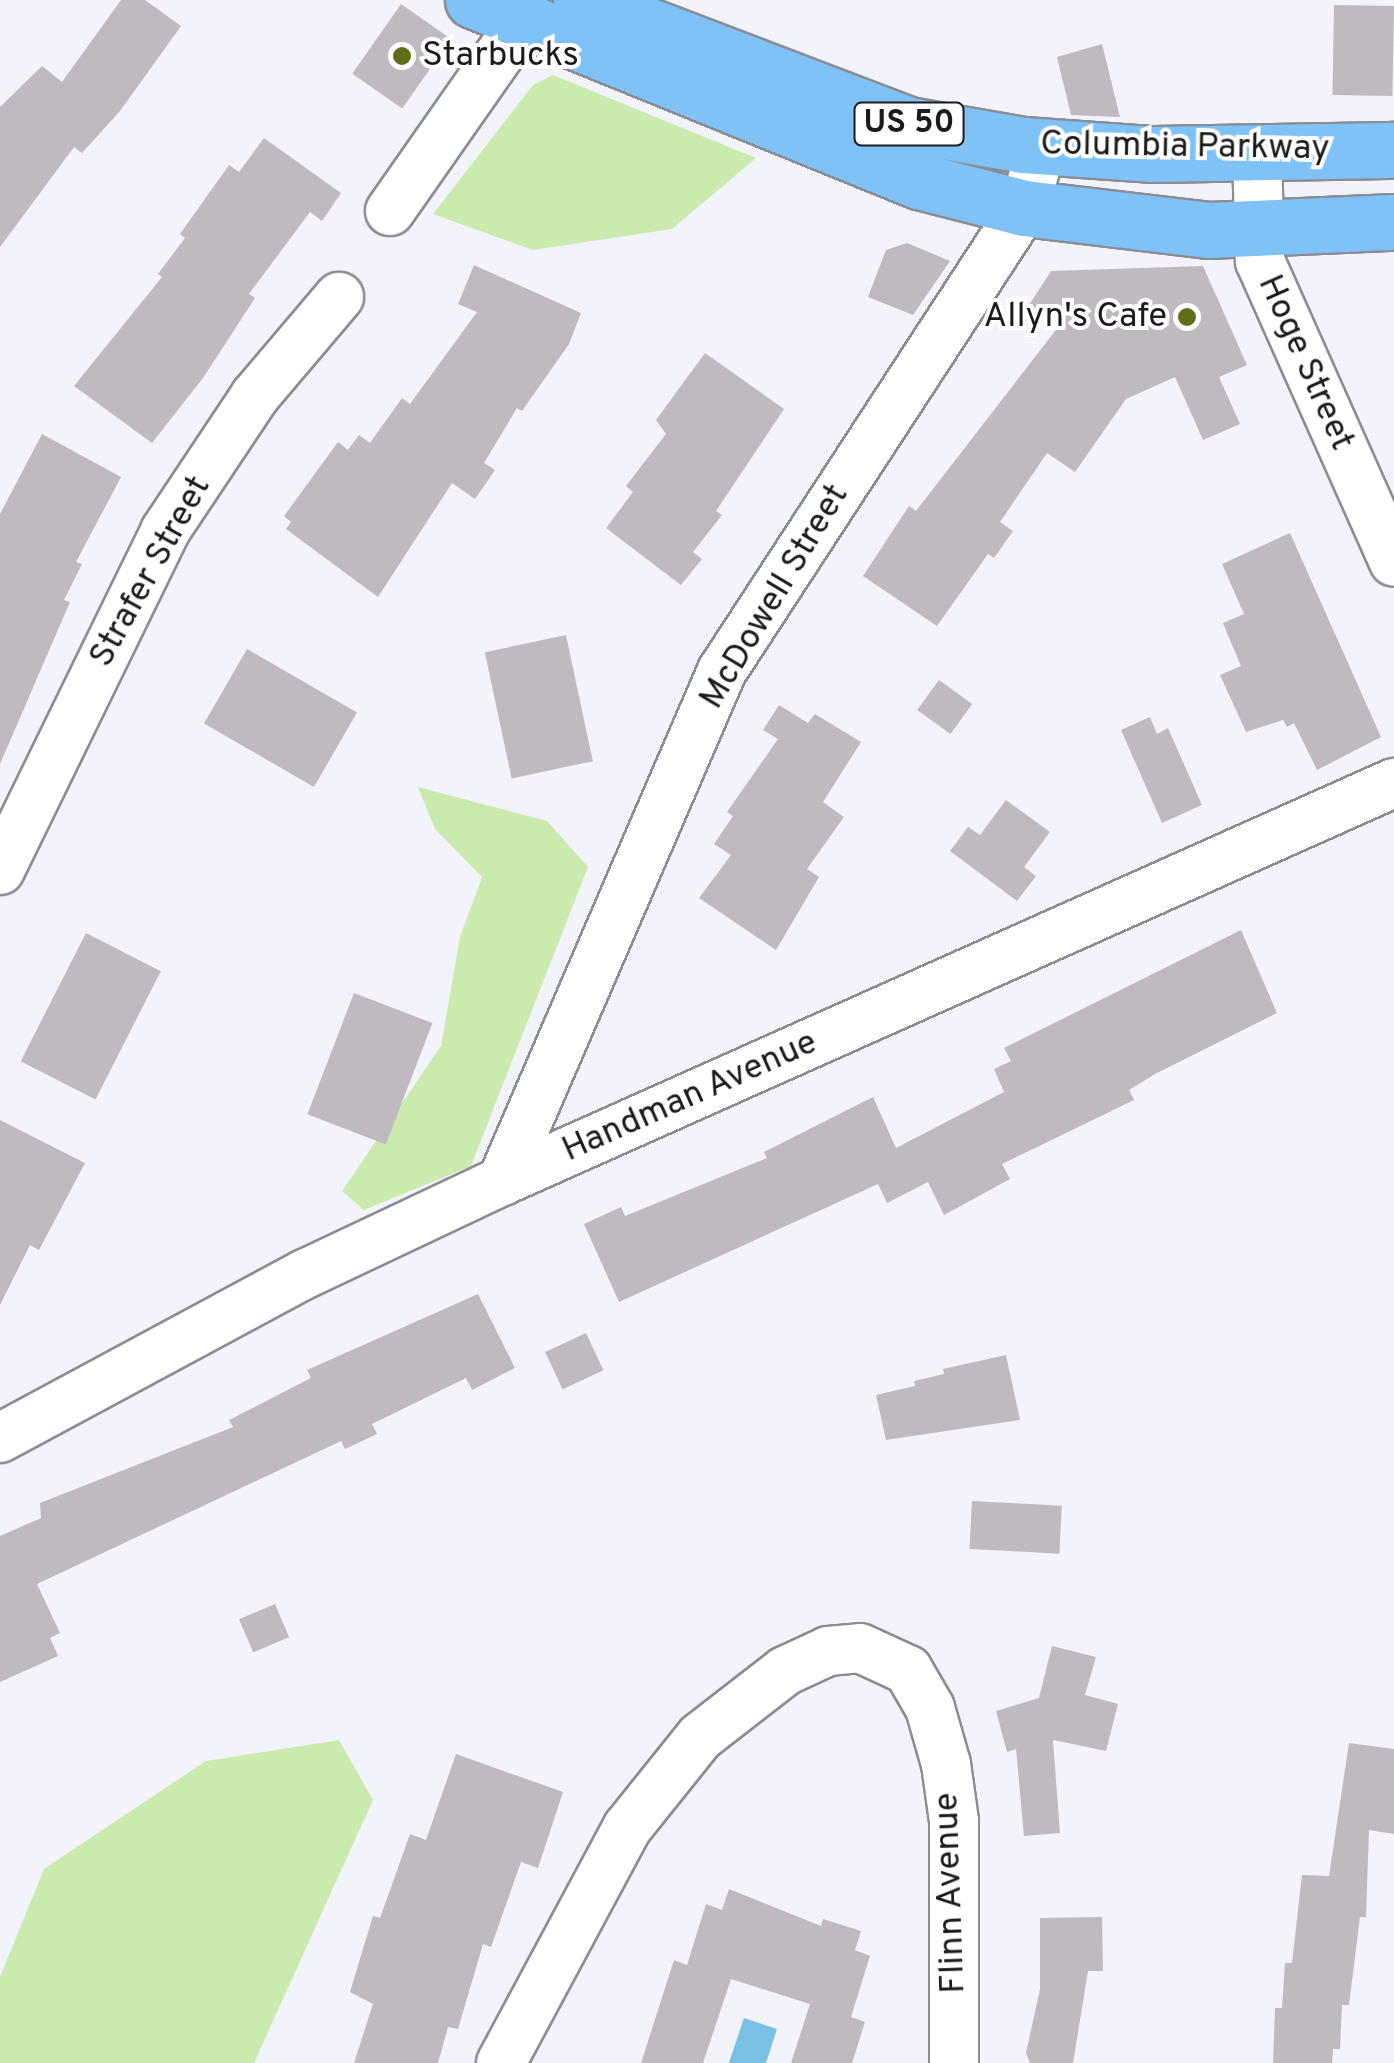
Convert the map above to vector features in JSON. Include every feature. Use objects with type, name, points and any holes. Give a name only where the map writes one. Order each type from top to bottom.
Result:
[{"type":"highway","name":"Columbia Parkway","points":[[473,0],[522,24],[919,182],[1024,208],[1208,230],[1394,222]]},
{"type":"highway","name":"Columbia Parkway","points":[[581,0],[909,124],[1042,146],[1257,154],[1394,150]]},
{"type":"highway","points":[[1256,227],[1278,204],[1394,204]]},
{"type":"street","points":[[390,212],[522,24]]},
{"type":"street","name":"McDowell Street","points":[[502,1181],[722,670],[1024,208],[1042,146]]},
{"type":"street","name":"Hoge Street","points":[[1257,154],[1256,227],[1260,261],[1394,562]]},
{"type":"street","name":"Strafer Street","points":[[0,870],[165,531],[255,396],[338,298]]},
{"type":"street","name":"Handman Avenue","points":[[0,1438],[305,1274],[502,1181],[1394,783]]},
{"type":"street","name":"Flinn Avenue","points":[[501,2063],[627,1828],[700,1738],[740,1701],[828,1651],[860,1648],[908,1670],[930,1708],[954,1820],[954,2063]]},
{"type":"green space","points":[[553,75],[756,158],[672,229],[533,250],[433,214],[533,85]]},
{"type":"green space","points":[[418,787],[547,821],[588,867],[471,1166],[364,1210],[342,1191],[441,1046],[460,937],[482,877],[435,829]]},
{"type":"green space","points":[[339,1740],[373,1800],[254,2063],[0,2063],[0,1977],[44,1869],[206,1761]]},
{"type":"water","points":[[744,2018],[777,2029],[766,2063],[729,2063]]},
{"type":"building","points":[[121,0],[145,0],[181,26],[120,111],[82,153],[74,147],[0,247],[0,107],[42,66],[62,82]]},
{"type":"building","name":"Starbucks","points":[[401,4],[451,39],[402,109],[352,74]]},
{"type":"building","points":[[1334,5],[1394,6],[1392,96],[1332,95]]},
{"type":"building","points":[[1102,44],[1120,117],[1071,115],[1057,57]]},
{"type":"building","points":[[264,138],[341,193],[322,221],[310,212],[249,294],[255,298],[203,378],[152,443],[74,386],[162,277],[158,274],[185,238],[180,234],[229,165],[239,172]]},
{"type":"building","points":[[907,243],[950,261],[913,315],[868,297],[886,250]]},
{"type":"building","points":[[474,265],[581,313],[569,344],[522,411],[517,408],[484,463],[495,470],[475,499],[452,483],[378,597],[286,529],[291,522],[284,516],[338,442],[348,450],[359,435],[370,443],[402,398],[410,404],[477,312],[458,304]]},
{"type":"building","points":[[1203,266],[1247,365],[1219,377],[1240,424],[1203,440],[1175,377],[1126,399],[1075,472],[1047,453],[1000,522],[1013,531],[994,558],[988,554],[937,626],[863,576],[909,506],[916,511],[1062,322],[1029,305],[1051,271]]},
{"type":"building","points":[[705,353],[784,409],[716,511],[722,515],[693,552],[702,559],[681,585],[606,528],[633,492],[626,486],[666,434],[656,420]]},
{"type":"building","points":[[42,434],[121,477],[76,562],[82,564],[64,600],[70,602],[0,764],[0,514]]},
{"type":"building","points":[[1290,533],[1381,737],[1317,770],[1294,723],[1287,727],[1283,720],[1246,732],[1220,675],[1241,666],[1223,623],[1244,614],[1222,564]]},
{"type":"building","points":[[566,635],[593,761],[512,778],[485,652]]},
{"type":"building","points":[[247,649],[357,712],[314,787],[204,723]]},
{"type":"building","points":[[939,680],[972,704],[950,734],[917,710]]},
{"type":"building","points":[[779,705],[808,723],[815,714],[861,742],[823,802],[844,817],[807,869],[819,877],[776,950],[699,898],[731,855],[714,844],[733,816],[727,812],[778,739],[763,730]]},
{"type":"building","points":[[1150,717],[1157,734],[1168,728],[1202,805],[1162,823],[1121,730]]},
{"type":"building","points":[[1006,800],[1050,832],[1024,867],[1036,876],[1017,901],[950,851],[968,827],[980,835]]},
{"type":"building","points":[[1241,930],[1277,1013],[1155,1074],[1129,1090],[1134,1100],[1002,1164],[1010,1179],[944,1215],[928,1182],[887,1203],[878,1184],[619,1302],[584,1224],[621,1207],[625,1216],[767,1158],[764,1152],[873,1097],[896,1148],[1004,1092],[994,1069],[1011,1061],[1004,1048]]},
{"type":"building","points":[[86,933],[161,971],[95,1099],[21,1061]]},
{"type":"building","points":[[354,993],[432,1023],[386,1144],[307,1114]]},
{"type":"building","points":[[0,1120],[85,1163],[39,1250],[30,1245],[0,1305]]},
{"type":"building","points":[[478,1294],[515,1368],[472,1390],[466,1378],[372,1424],[377,1434],[345,1449],[341,1441],[37,1584],[60,1633],[50,1638],[58,1656],[0,1682],[0,1536],[41,1518],[40,1503],[233,1427],[229,1420],[311,1378],[307,1370]]},
{"type":"building","points":[[586,1333],[603,1370],[563,1389],[545,1352]]},
{"type":"building","points":[[1006,1355],[1020,1420],[886,1440],[876,1395],[915,1386],[914,1381],[944,1374],[943,1369]]},
{"type":"building","points":[[972,1501],[1062,1506],[1059,1554],[969,1549]]},
{"type":"building","points":[[275,1604],[289,1637],[253,1652],[239,1619]]},
{"type":"building","points":[[1052,1646],[1096,1657],[1085,1695],[1118,1704],[1106,1751],[1053,1740],[1060,1833],[1024,1836],[1016,1749],[1007,1752],[996,1711],[1039,1698]]},
{"type":"building","points":[[1349,1743],[1394,1749],[1394,1834],[1369,1830],[1366,1917],[1360,1917],[1349,2005],[1342,2005],[1340,2049],[1333,2049],[1332,2063],[1273,2063],[1275,2008],[1282,2008],[1285,1963],[1292,1963],[1302,1875],[1329,1876]]},
{"type":"building","points":[[456,1754],[563,1792],[538,1868],[521,1862],[491,1947],[483,1944],[458,2029],[448,2027],[438,2063],[354,2063],[373,2004],[350,1992],[373,1916],[380,1918],[410,1834],[426,1840]]},
{"type":"building","points":[[729,1889],[821,1926],[823,1919],[861,1931],[855,1950],[870,1956],[851,2017],[865,2022],[852,2063],[791,2063],[810,2004],[731,1979],[703,2063],[641,2063],[674,1960],[687,1965],[706,1904],[722,1910]]},
{"type":"building","points":[[1102,1917],[1103,1971],[1088,1971],[1073,2063],[1030,2063],[1026,2053],[1040,1989],[1040,1918]]},
{"type":"place","name":"Starbucks","points":[[402,56]]},
{"type":"place","name":"Allyn's Cafe","points":[[1187,317]]}]
